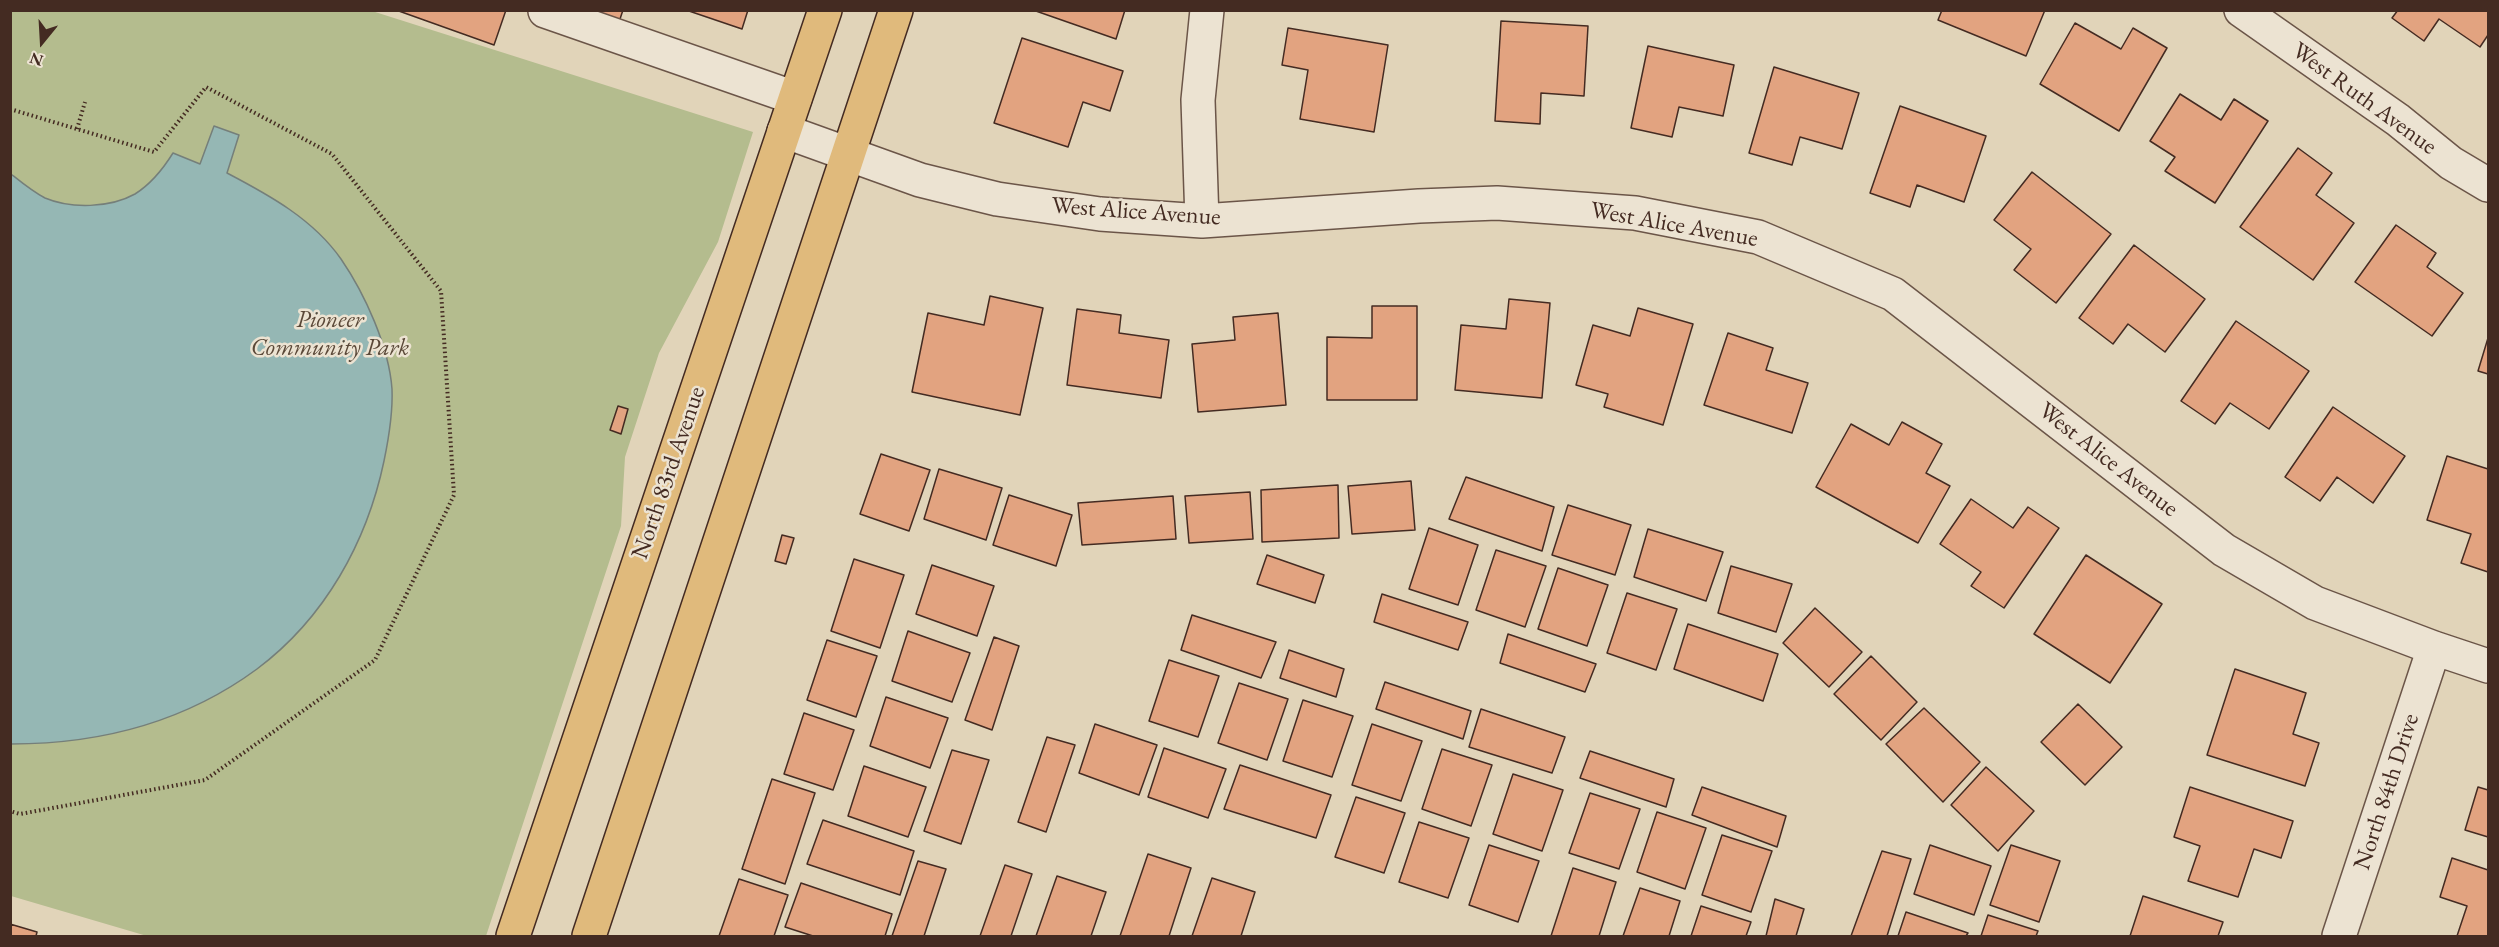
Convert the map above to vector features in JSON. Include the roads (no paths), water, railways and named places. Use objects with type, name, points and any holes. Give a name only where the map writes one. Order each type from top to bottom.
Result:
[{"type":"main road","name":"North 83rd Avenue","points":[[513,936],[825,10]]},
{"type":"main road","points":[[589,936],[896,10]]},
{"type":"street","points":[[1202,221],[1197,100],[1207,10]]},
{"type":"street","name":"West Ruth Avenue","points":[[2241,10],[2398,120],[2451,163],[2488,185]]},
{"type":"street","points":[[545,11],[795,98]]},
{"type":"street","name":"West Alice Avenue","points":[[784,131],[920,180],[997,199],[1100,214],[1202,221],[1408,206],[1497,203],[1635,213],[1758,237],[1893,294],[2224,550],[2316,603],[2488,666]]},
{"type":"street","name":"North 84th Drive","points":[[2339,936],[2434,648]]},
{"type":"water","points":[[214,126],[239,135],[227,173],[289,209],[330,245],[359,288],[381,339],[390,373],[392,407],[384,461],[367,520],[340,576],[323,602],[281,649],[257,669],[229,687],[201,703],[140,726],[77,740],[11,744],[11,174],[36,193],[55,202],[90,205],[114,202],[135,194],[146,186],[173,153],[200,164]]},
{"type":"park label","name":"Pioneer Community Park","points":[[330,334]]}]
